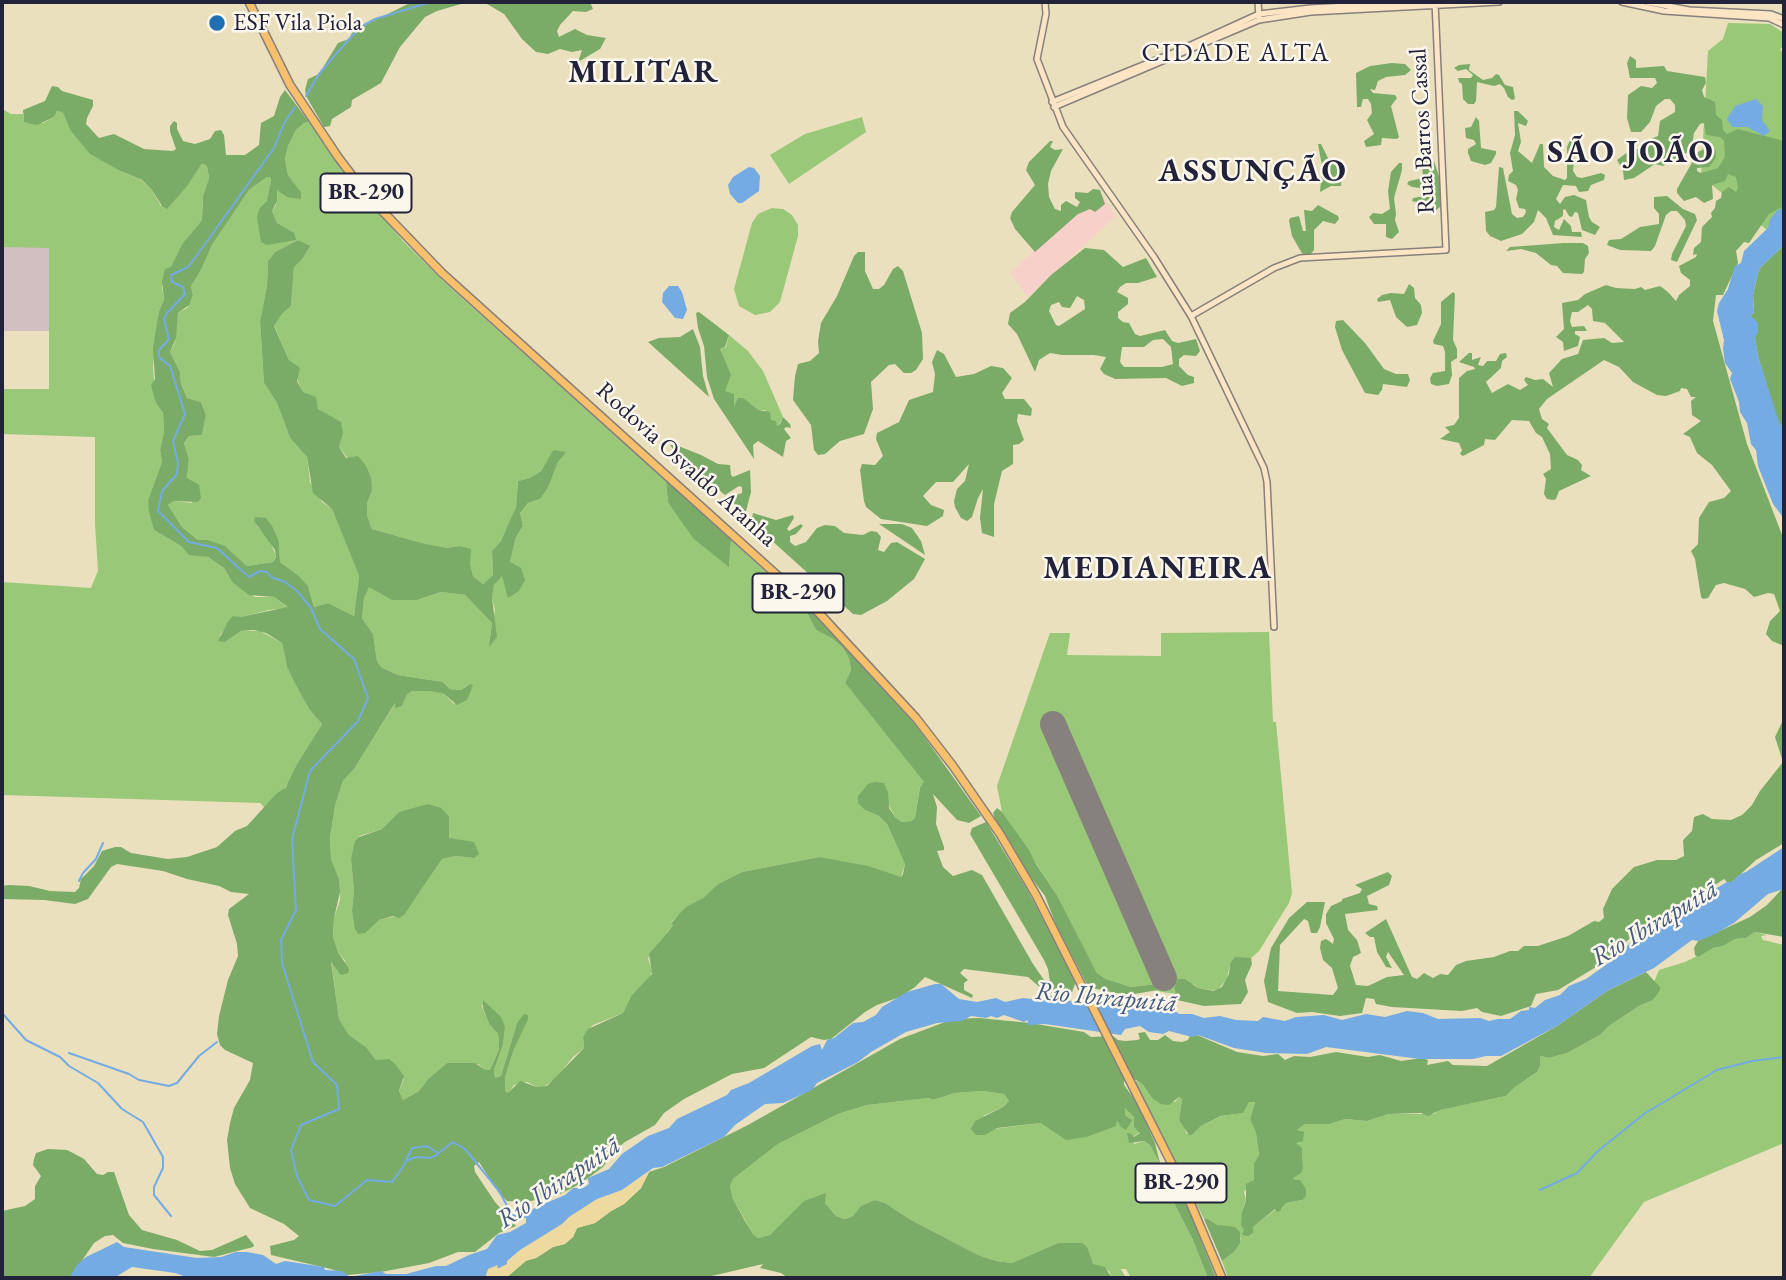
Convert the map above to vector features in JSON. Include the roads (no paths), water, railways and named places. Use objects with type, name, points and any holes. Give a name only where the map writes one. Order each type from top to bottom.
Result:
[{"type":"highway","name":"Rodovia Osvaldo Aranha","points":[[249,2],[290,85],[353,176],[404,235],[442,273],[819,613],[916,718],[962,777],[1036,895],[1184,1188],[1222,1278]]},
{"type":"street","points":[[1045,2],[1046,14],[1037,60],[1063,127],[1154,257],[1191,316],[1265,468],[1268,482],[1274,627]]},
{"type":"street","points":[[1258,2],[1259,17]]},
{"type":"street","points":[[1399,5],[1422,2]]},
{"type":"street","points":[[1053,104],[1259,17],[1310,10],[1499,2]]},
{"type":"street","points":[[1622,2],[1675,12],[1769,18],[1784,25]]},
{"type":"street","points":[[1647,2],[1689,10],[1771,13],[1784,19]]},
{"type":"street","name":"Rua Barros Cassal","points":[[1191,316],[1274,268],[1300,258],[1446,250],[1434,5]]},
{"type":"water","points":[[1756,99],[1763,106],[1762,120],[1770,131],[1764,136],[1747,127],[1732,127],[1727,119],[1735,106]]},
{"type":"water","points":[[749,167],[754,168],[760,176],[759,191],[738,203],[730,194],[728,185],[733,177]]},
{"type":"water","points":[[1784,207],[1784,245],[1758,273],[1753,295],[1754,312],[1751,316],[1758,323],[1755,337],[1758,356],[1784,432],[1784,525],[1758,466],[1747,423],[1740,412],[1730,379],[1732,373],[1725,363],[1724,340],[1717,311],[1735,266],[1741,263],[1744,251],[1768,228],[1770,219],[1777,211]]},
{"type":"water","points":[[669,286],[678,286],[682,292],[687,310],[683,319],[675,318],[662,302],[663,293]]},
{"type":"water","name":"Rio Ibirapuitã","points":[[1784,847],[1784,889],[1768,894],[1734,923],[1713,935],[1698,941],[1692,940],[1654,968],[1607,991],[1557,1026],[1501,1056],[1420,1059],[1326,1047],[1307,1054],[1266,1053],[1234,1048],[1198,1035],[1192,1037],[1169,1031],[1163,1034],[1149,1032],[1140,1026],[1125,1029],[1121,1035],[1045,1024],[1027,1025],[1028,1020],[1024,1022],[1004,1015],[997,1018],[971,1016],[962,1021],[937,1023],[906,1032],[858,1062],[817,1083],[812,1090],[783,1103],[765,1104],[735,1125],[724,1137],[662,1167],[653,1168],[622,1190],[597,1199],[520,1250],[507,1264],[488,1269],[485,1278],[189,1278],[175,1273],[132,1267],[114,1278],[69,1278],[86,1257],[117,1242],[124,1247],[197,1258],[247,1252],[263,1255],[276,1264],[285,1261],[324,1267],[325,1270],[342,1271],[350,1277],[381,1271],[386,1274],[406,1274],[446,1266],[487,1249],[497,1235],[510,1232],[526,1223],[526,1218],[517,1218],[519,1214],[528,1215],[534,1208],[565,1195],[573,1188],[583,1188],[589,1184],[588,1178],[609,1169],[622,1154],[648,1136],[669,1128],[677,1119],[727,1095],[731,1090],[749,1083],[812,1046],[820,1044],[822,1050],[827,1040],[834,1038],[853,1023],[863,1022],[876,1015],[882,1007],[907,992],[935,984],[941,984],[959,999],[977,1002],[996,998],[1005,1002],[1023,998],[1040,1000],[1048,995],[1065,1001],[1087,1000],[1099,1004],[1174,1010],[1179,1014],[1204,1018],[1220,1016],[1236,1020],[1258,1021],[1263,1017],[1285,1021],[1296,1017],[1324,1015],[1342,1020],[1366,1014],[1385,1017],[1407,1011],[1438,1019],[1510,1019],[1586,979],[1617,957],[1631,942],[1668,923],[1676,917],[1675,914],[1727,882],[1732,882],[1740,874]]},
{"type":"waterway","points":[[306,96],[319,74],[364,25],[375,19],[431,2]]},
{"type":"waterway","points":[[295,107],[284,123],[274,148],[205,244],[188,267],[171,275],[172,282],[183,287],[185,294],[164,319],[169,339],[159,350],[159,357],[170,366],[185,414],[173,441],[178,463],[177,474],[162,491],[158,511],[189,542],[217,548],[249,577],[260,571],[267,572],[297,591],[311,608],[320,629],[354,659],[368,698],[358,721],[310,771],[292,839],[296,910],[281,940],[282,963],[313,1062],[337,1085],[339,1109],[301,1125],[291,1150],[297,1176],[309,1200],[335,1206],[367,1180],[392,1182],[412,1148],[427,1146],[438,1153]]},
{"type":"waterway","points":[[79,881],[96,859],[103,843]]},
{"type":"waterway","points":[[2,1013],[26,1040],[60,1057],[69,1066],[98,1083],[122,1109],[143,1122],[163,1157],[163,1168],[154,1187],[154,1195],[171,1216]]},
{"type":"waterway","points":[[69,1053],[139,1080],[169,1086],[177,1083],[199,1056],[217,1042]]},
{"type":"waterway","points":[[1540,1190],[1577,1173],[1598,1151],[1644,1114],[1717,1070],[1752,1061],[1784,1057]]},
{"type":"waterway","points":[[406,1161],[416,1157],[435,1156],[453,1142],[465,1149],[499,1191],[512,1215],[516,1216]]},
{"type":"place","name":"ESF Vila Piola","points":[[217,23]]},
{"type":"district","name":"CIDADE ALTA","points":[[1236,54]]},
{"type":"district","name":"MILITAR","points":[[644,73]]},
{"type":"district","name":"SÃO JOÃO","points":[[1631,153]]},
{"type":"district","name":"ASSUNÇÃO","points":[[1253,172]]},
{"type":"district","name":"MEDIANEIRA","points":[[1158,569]]}]
